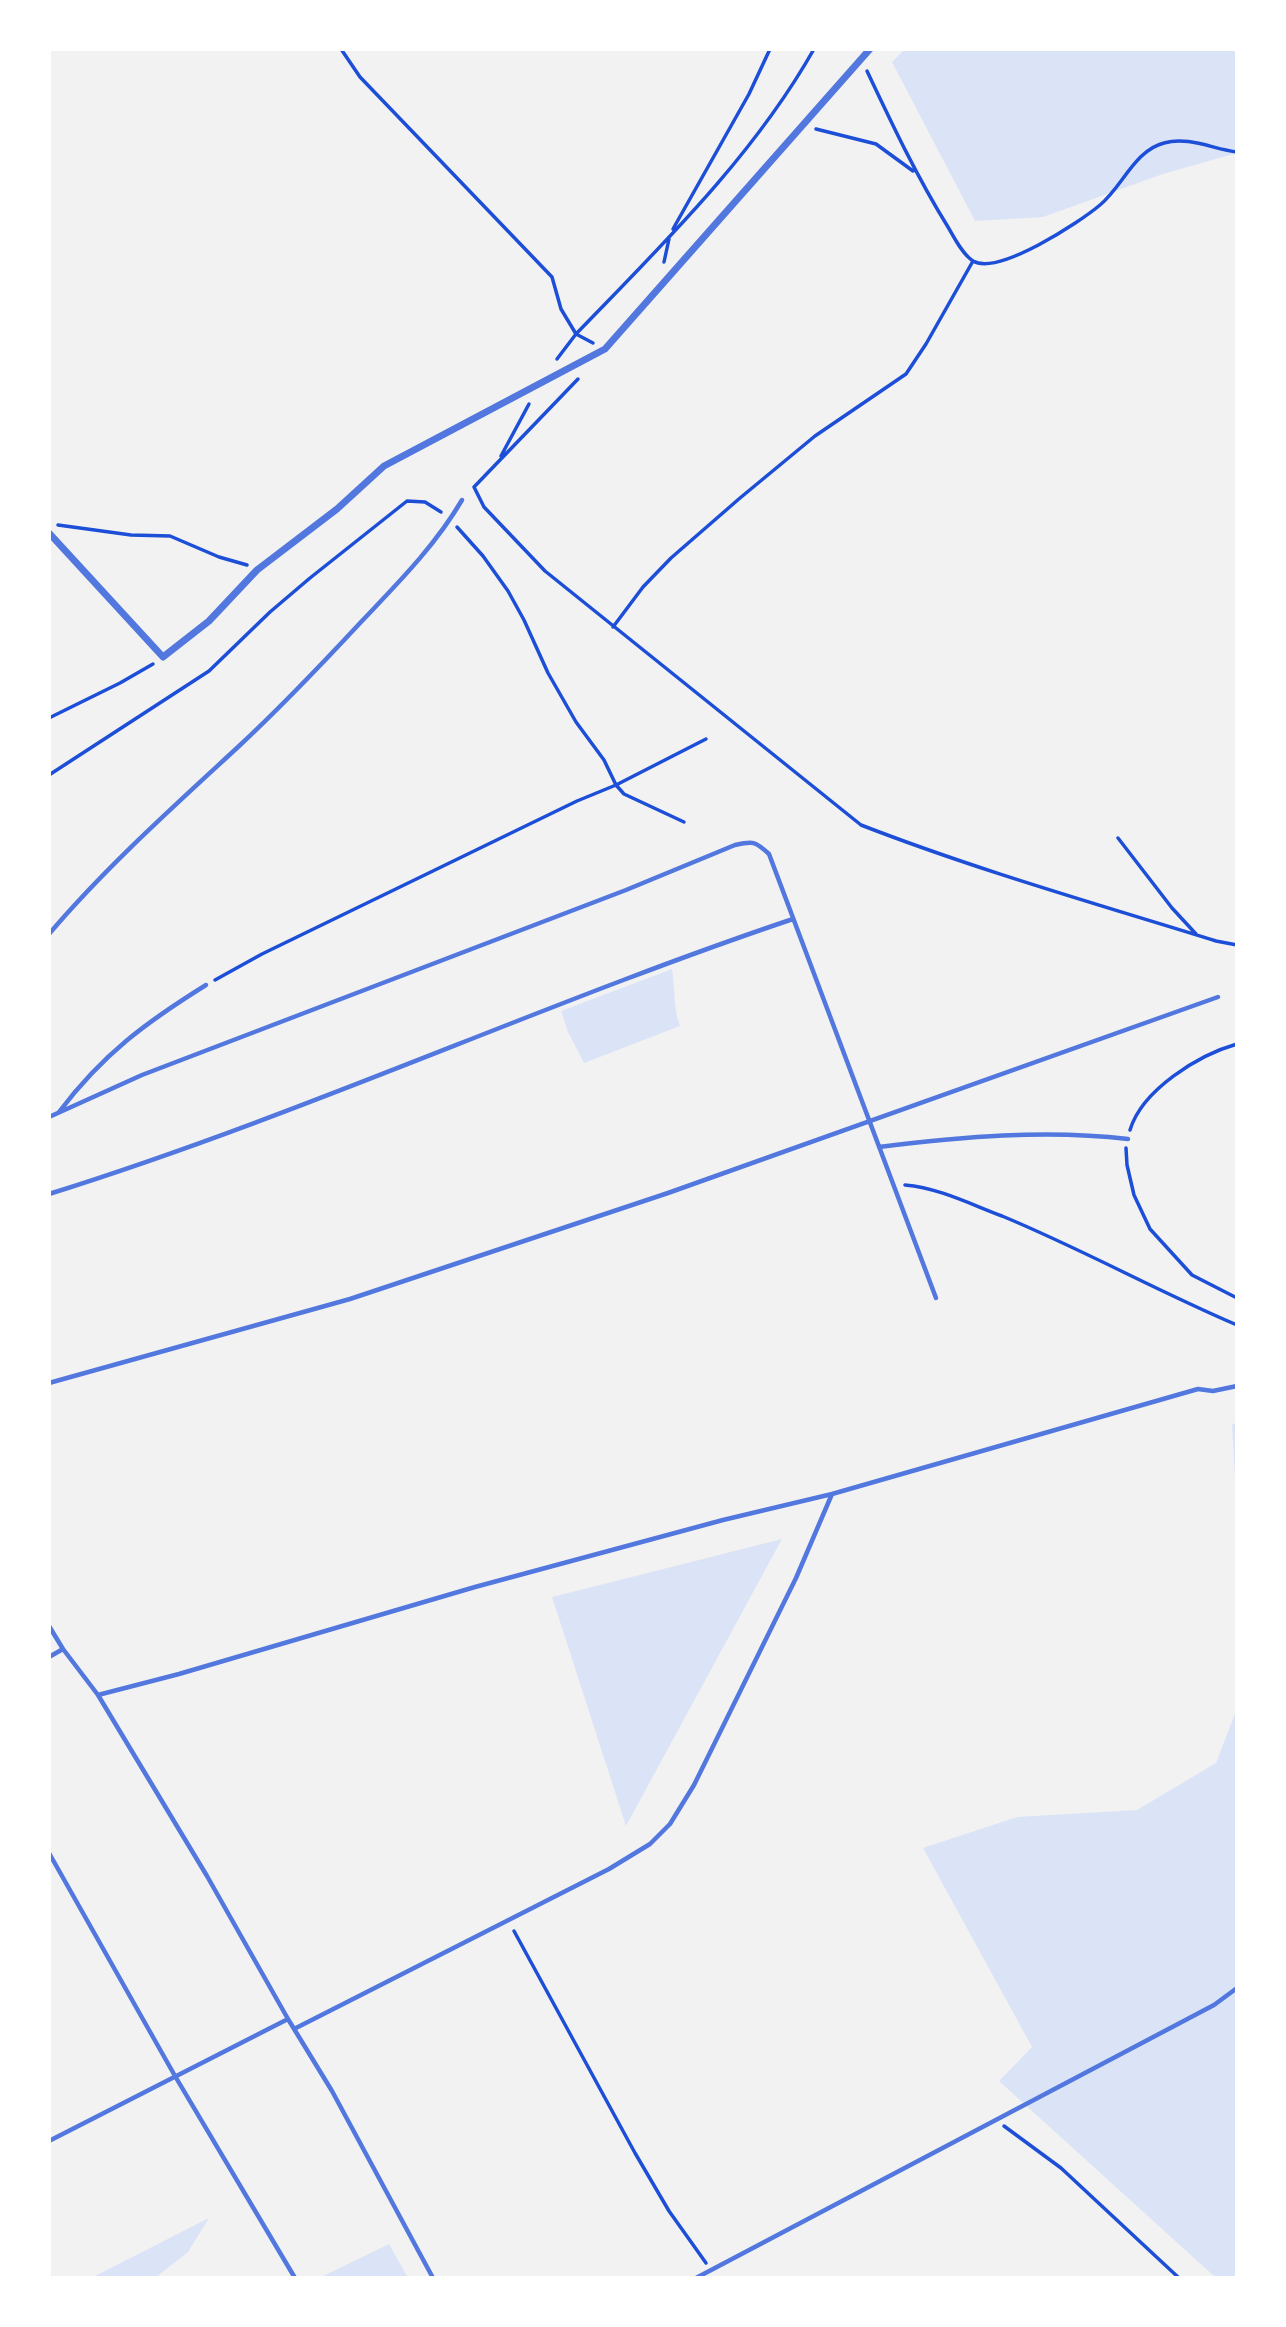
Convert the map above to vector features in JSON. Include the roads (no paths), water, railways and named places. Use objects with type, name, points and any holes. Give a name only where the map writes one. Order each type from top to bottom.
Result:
[{"type":"street","points":[[49,533],[163,657],[208,621],[257,570],[337,509],[384,466],[605,349],[870,49]]},
{"type":"lane","points":[[49,934],[153,827],[240,746],[332,653],[396,585],[450,520],[462,500]]},
{"type":"lane","points":[[49,1118],[142,1075],[750,841],[759,845],[769,855],[936,1298]]},
{"type":"lane","points":[[49,1194],[112,1174],[699,951],[793,919]]},
{"type":"lane","points":[[58,1113],[91,1072],[140,1027],[206,985]]},
{"type":"lane","points":[[49,1383],[349,1299],[668,1193],[1218,997]]},
{"type":"lane","points":[[879,1147],[947,1138],[1011,1134],[1128,1139]]},
{"type":"lane","points":[[98,1695],[475,1587],[723,1520],[832,1494],[1198,1389],[1213,1391],[1237,1386]]},
{"type":"lane","points":[[294,2029],[634,1855],[650,1844],[670,1824],[694,1785],[796,1578],[832,1494]]},
{"type":"lane","points":[[49,1626],[98,1695],[207,1876],[332,2091],[433,2278]]},
{"type":"lane","points":[[49,1657],[63,1649]]},
{"type":"lane","points":[[49,1853],[175,2076],[295,2278]]},
{"type":"lane","points":[[696,2278],[1214,2005],[1237,1988]]},
{"type":"lane","points":[[49,2141],[288,2019]]}]
